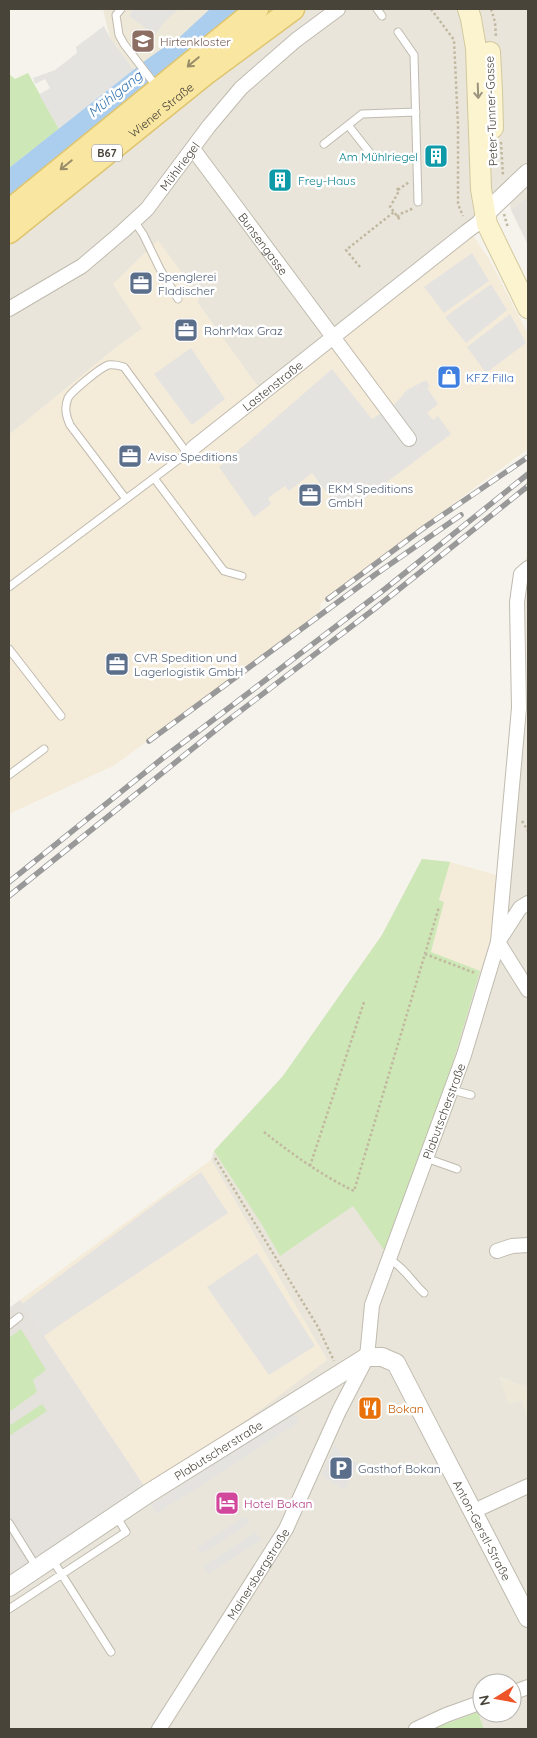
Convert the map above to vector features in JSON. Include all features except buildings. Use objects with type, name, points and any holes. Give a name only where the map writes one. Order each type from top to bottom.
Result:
[{"type":"main road","name":"Wiener Straße","points":[[9,211],[156,85],[257,9]]},
{"type":"main road","name":"Wiener Straße","points":[[9,232],[205,74],[293,9]]},
{"type":"main road","name":"Peter-Tunner-Gasse","points":[[468,9],[476,48],[481,189],[487,224],[528,308]]},
{"type":"main road","name":"Peter-Tunner-Gasse","points":[[482,9],[489,39],[494,187],[486,213]]},
{"type":"street","name":"Mühlriegel","points":[[9,309],[82,266],[134,221],[147,209],[209,126],[241,88],[296,40],[338,9]]},
{"type":"street","name":"Bunsengasse","points":[[192,149],[409,438]]},
{"type":"street","name":"Lastenstraße","points":[[190,451],[466,232],[528,173]]},
{"type":"street","name":"Plabutscherstraße","points":[[9,1587],[115,1516],[367,1357],[372,1305],[452,1090],[498,942],[520,708],[517,602],[521,574],[528,568]]},
{"type":"street","points":[[528,903],[520,908],[498,942],[528,990]]},
{"type":"street","points":[[497,1251],[512,1246],[528,1246]]},
{"type":"street","name":"Anton-Gerstl-Straße","points":[[367,1357],[382,1357],[396,1363],[528,1618]]},
{"type":"street","name":"Mainersbergstraße","points":[[158,1729],[286,1529],[339,1411],[367,1357]]},
{"type":"street","points":[[474,1511],[528,1486]]},
{"type":"street","points":[[416,1729],[472,1706]]},
{"type":"lane","points":[[121,9],[116,15],[119,35],[156,85]]},
{"type":"lane","points":[[377,9],[382,16]]},
{"type":"lane","points":[[398,32],[414,55],[418,202]]},
{"type":"lane","points":[[324,144],[362,114],[416,112]]},
{"type":"lane","points":[[348,126],[370,152]]},
{"type":"lane","points":[[134,221],[178,299]]},
{"type":"lane","points":[[126,499],[70,425],[66,414],[69,396],[99,370],[116,364],[124,367],[190,451]]},
{"type":"lane","name":"Lastenstraße","points":[[9,587],[190,451]]},
{"type":"lane","points":[[154,478],[224,571],[242,576]]},
{"type":"lane","points":[[9,649],[60,716]]},
{"type":"lane","points":[[9,775],[44,749]]},
{"type":"lane","points":[[452,1090],[472,1095]]},
{"type":"lane","points":[[426,1158],[457,1169]]},
{"type":"lane","points":[[389,1259],[402,1268],[413,1283],[424,1293]]},
{"type":"lane","points":[[9,1325],[19,1318]]},
{"type":"lane","points":[[9,1609],[126,1532],[115,1516]]},
{"type":"lane","points":[[9,1523],[45,1563],[62,1574],[111,1652]]},
{"type":"path","points":[[431,9],[454,40],[458,125],[458,204],[463,216]]},
{"type":"path","points":[[397,188],[399,191],[390,207],[400,221]]},
{"type":"path","points":[[360,267],[346,250],[394,212]]},
{"type":"path","points":[[397,217],[403,212]]},
{"type":"path","points":[[264,1132],[328,1178],[354,1191],[439,907]]},
{"type":"path","points":[[425,954],[488,977]]},
{"type":"path","points":[[310,1166],[364,1002]]},
{"type":"path","points":[[214,1158],[318,1327],[340,1374]]},
{"type":"shaded area","name":"Hirtenkloster","points":[[103,9],[210,9],[170,46],[167,45],[134,70],[110,38]]},
{"type":"shaded area","points":[[133,9],[179,9],[166,20],[155,35],[129,16]]},
{"type":"shaded area","points":[[210,9],[528,9],[528,196],[511,210],[507,193],[263,394],[197,302],[199,297],[142,329],[118,346],[9,435],[9,168],[178,37]]},
{"type":"shaded area","points":[[104,26],[110,38],[134,70],[59,129],[40,96],[40,94],[50,88],[45,79],[35,84],[33,78],[55,70],[77,53],[76,47]]},
{"type":"shaded area","points":[[528,196],[528,245],[511,210]]},
{"type":"shaded area","points":[[468,228],[489,259],[528,334],[528,449],[321,603],[320,611],[297,630],[115,765],[9,814],[9,435],[118,346],[142,329],[113,284],[158,240],[199,297],[197,302],[261,391]]},
{"type":"shaded area","points":[[472,253],[489,281],[444,313],[424,287]]},
{"type":"shaded area","points":[[491,284],[507,310],[466,343],[445,317]]},
{"type":"shaded area","points":[[510,314],[526,343],[486,373],[467,347]]},
{"type":"shaded area","points":[[191,348],[225,399],[192,425],[154,374]]},
{"type":"shaded area","points":[[332,369],[372,419],[395,404],[407,390],[426,380],[430,386],[427,388],[438,404],[427,413],[433,420],[438,416],[451,434],[359,503],[355,499],[343,508],[335,497],[330,497],[312,473],[289,491],[285,486],[268,498],[271,504],[254,517],[219,467]]},
{"type":"shaded area","points":[[528,555],[528,1388],[500,1377],[509,1404],[522,1400],[528,1419],[528,1729],[484,1729],[482,1723],[522,1723],[522,1673],[472,1673],[472,1714],[432,1729],[9,1729],[9,1586],[327,1360],[211,1160],[214,1151],[283,1076],[382,935],[422,859],[450,862],[439,900],[431,952],[480,970],[493,931],[512,747],[514,583]]},
{"type":"shaded area","points":[[450,862],[500,876],[493,931],[480,971],[431,952],[444,902],[439,900]]},
{"type":"shaded area","points":[[211,1160],[327,1360],[149,1493],[20,1300]]},
{"type":"shaded area","points":[[201,1172],[228,1213],[43,1337],[22,1304],[163,1198]]},
{"type":"shaded area","points":[[257,1253],[315,1346],[269,1375],[207,1287]]},
{"type":"shaded area","points":[[20,1300],[149,1493],[9,1586],[9,1308]]},
{"type":"shaded area","points":[[499,1377],[528,1388],[528,1419],[522,1400],[509,1404]]},
{"type":"shaded area","name":"Hotel Bokan","points":[[293,1412],[299,1422],[156,1514],[151,1505]]},
{"type":"shaded area","name":"Gasthof Bokan","points":[[335,1444],[343,1456],[358,1464],[344,1490],[321,1475]]},
{"type":"shaded area","name":"Hotel Bokan","points":[[246,1516],[250,1523],[201,1554],[197,1548]]},
{"type":"shaded area","name":"Hotel Bokan","points":[[256,1532],[261,1540],[208,1574],[203,1566]]},
{"type":"green space","points":[[28,73],[59,129],[9,168],[9,74],[15,79]]},
{"type":"green space","points":[[422,859],[450,862],[439,900],[444,902],[431,952],[480,971],[451,1069],[425,1144],[384,1250],[353,1206],[280,1256],[214,1151],[283,1076],[382,935]]},
{"type":"green space","points":[[21,1329],[46,1370],[33,1380],[37,1392],[9,1412],[9,1338]]},
{"type":"green space","points":[[42,1404],[47,1411],[9,1436],[9,1426]]},
{"type":"green space","points":[[472,1714],[472,1723],[482,1723],[484,1729],[432,1729]]},
{"type":"water","name":"Mühlgang","points":[[210,9],[242,9],[158,74],[9,199],[9,168],[146,60],[167,45],[170,46]]},
{"type":"railway","points":[[328,599],[425,527],[528,457]]},
{"type":"railway","points":[[9,882],[163,758],[385,589],[528,474]]},
{"type":"railway","points":[[9,896],[222,725],[373,610],[528,486]]},
{"type":"railway","points":[[149,741],[376,574],[461,515]]},
{"type":"place","name":"Hirtenkloster","points":[[143,41]]},
{"type":"place","name":"Am Mühlriegel","points":[[436,156]]},
{"type":"place","name":"Frey-Haus","points":[[280,180]]},
{"type":"place","name":"Spenglerei Fladischer","points":[[141,283]]},
{"type":"place","name":"RohrMax Graz","points":[[186,330]]},
{"type":"place","name":"KFZ Filla","points":[[449,377]]},
{"type":"place","name":"Aviso Speditions","points":[[130,456]]},
{"type":"place","name":"EKM Speditions GmbH","points":[[310,495]]},
{"type":"place","name":"CVR Spedition und Lagerlogistik GmbH","points":[[117,664]]},
{"type":"place","name":"Bokan","points":[[370,1408]]},
{"type":"place","name":"Gasthof Bokan","points":[[341,1468]]},
{"type":"place","name":"Hotel Bokan","points":[[227,1503]]}]
